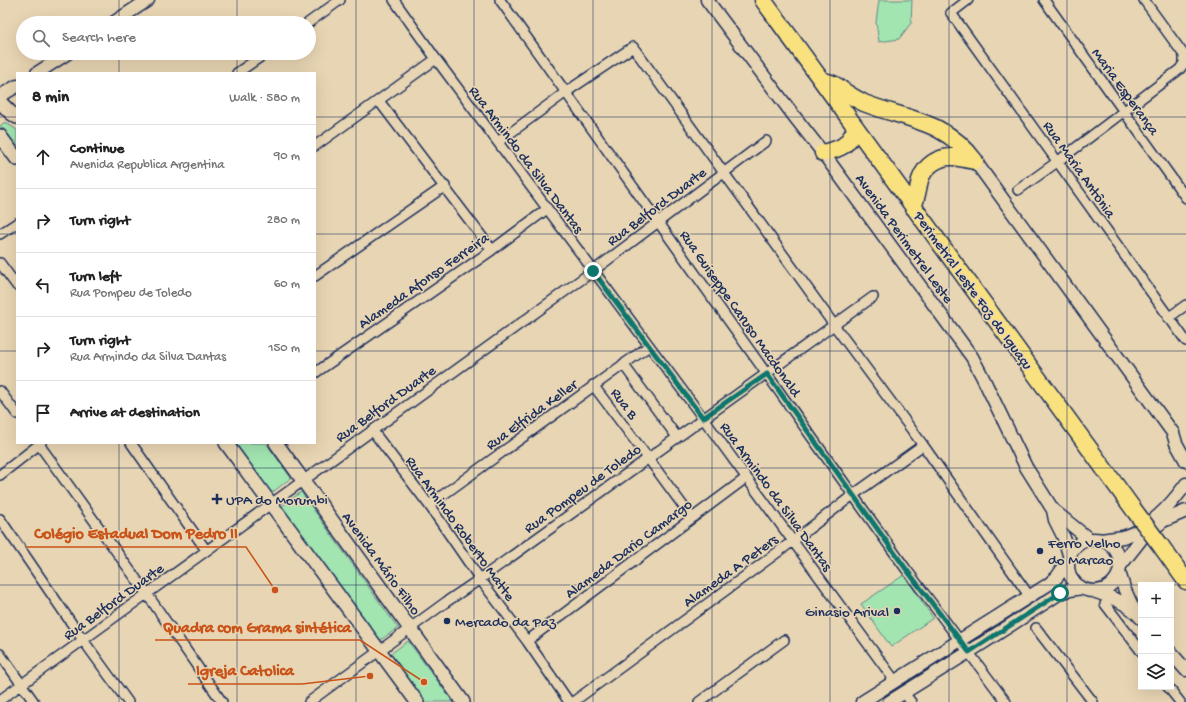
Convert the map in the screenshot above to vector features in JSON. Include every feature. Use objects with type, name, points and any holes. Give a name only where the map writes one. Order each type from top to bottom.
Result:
[{"type":"highway","name":"Perimetral Leste Foz do Iguaçu","points":[[763,0],[1186,581]]},
{"type":"highway","points":[[821,80],[837,86],[849,95],[864,102],[938,128],[948,134],[963,147],[975,161]]},
{"type":"highway","points":[[823,153],[838,149],[849,141],[856,128]]},
{"type":"highway","points":[[913,207],[922,175],[933,162],[948,157],[975,161]]},
{"type":"main road","points":[[0,102],[16,116]]},
{"type":"main road","points":[[0,136],[16,158]]},
{"type":"main road","points":[[227,444],[416,702]]},
{"type":"main road","name":"Avenida Mário Filho","points":[[277,444],[463,702]]},
{"type":"street","points":[[124,16],[148,0]]},
{"type":"street","points":[[316,17],[340,0]]},
{"type":"street","name":"Rua Armindo da Silva Dantas","points":[[394,0],[895,681]]},
{"type":"street","name":"Rua Guiseppe Caruso Macdonald","points":[[500,0],[906,569],[1006,702]]},
{"type":"street","name":"Avenida Perimetrel Leste","points":[[707,0],[823,153],[972,357],[1026,468],[1053,510],[1055,520],[1064,538],[1070,558]]},
{"type":"street","name":"Rua Maria Antônia","points":[[968,0],[951,13],[1168,318],[1186,341]]},
{"type":"street","name":"Maria Esperança","points":[[1044,0],[1186,198]]},
{"type":"street","points":[[1018,190],[1124,112],[1180,68],[1184,63],[1184,55],[1144,0]]},
{"type":"street","points":[[498,142],[566,92],[634,47],[834,325],[923,445],[1030,597]]},
{"type":"street","points":[[316,145],[436,59]]},
{"type":"street","points":[[39,72],[57,60]]},
{"type":"street","points":[[238,72],[256,60]]},
{"type":"street","points":[[0,96],[16,87]]},
{"type":"street","points":[[379,101],[492,250]]},
{"type":"street","name":"Rua Belford Duarte","points":[[0,700],[302,480],[593,271],[766,141]]},
{"type":"street","points":[[975,161],[1173,433],[1186,461]]},
{"type":"street","points":[[316,275],[444,186]]},
{"type":"street","name":"Alameda Afonso Ferreira","points":[[316,372],[492,250],[547,209]]},
{"type":"street","points":[[0,234],[16,224]]},
{"type":"street","points":[[0,263],[16,285]]},
{"type":"street","name":"Rua Pompeu de Toledo","points":[[311,701],[410,630],[446,602],[873,297]]},
{"type":"street","points":[[1168,318],[1186,305]]},
{"type":"street","name":"Rua Elfrida Keller","points":[[429,505],[649,346]]},
{"type":"street","points":[[623,364],[677,437]]},
{"type":"street","name":"Rua B","points":[[593,385],[692,518]]},
{"type":"street","points":[[0,391],[16,413]]},
{"type":"street","name":"Rua Armindo Roberto Matte","points":[[372,430],[429,505],[480,579],[569,702]]},
{"type":"street","points":[[1173,433],[1186,441]]},
{"type":"street","points":[[0,475],[39,444],[222,702]]},
{"type":"street","points":[[132,444],[206,550]]},
{"type":"street","name":"Alameda A Peters","points":[[572,702],[923,445]]},
{"type":"street","name":"Alameda Dario Camargo","points":[[527,642],[746,478]]},
{"type":"street","points":[[862,702],[1049,584],[1057,577],[1079,544],[1095,540],[1123,537],[1139,529],[1170,505],[1186,484]]},
{"type":"street","name":"Avenida Perimetrel Leste","points":[[1053,510],[1095,540]]},
{"type":"street","points":[[889,702],[907,697],[969,652],[1060,593],[1070,590],[1104,588],[1109,586],[1114,582],[1120,569],[1147,533],[1163,521],[1186,511]]},
{"type":"street","points":[[0,519],[83,640],[128,702]]},
{"type":"street","points":[[1095,540],[1107,542],[1115,550],[1120,560],[1120,569],[1124,588],[1138,615]]},
{"type":"street","points":[[1070,558],[1069,564],[1071,575],[1074,580],[1088,589],[1107,595],[1123,603],[1138,615]]},
{"type":"street","points":[[1105,604],[1138,647]]},
{"type":"street","points":[[1036,628],[1093,702]]},
{"type":"street","points":[[699,702],[784,640]]},
{"type":"street","points":[[0,654],[34,702]]},
{"type":"street","points":[[1172,654],[1186,670]]},
{"type":"street","points":[[1170,690],[1180,702]]},
{"type":"green space","points":[[879,0],[912,0],[911,23],[899,39],[879,42],[876,22]]},
{"type":"green space","points":[[5,122],[16,129],[16,148],[0,126]]},
{"type":"green space","points":[[235,444],[267,444],[291,478],[270,494]]},
{"type":"green space","points":[[301,492],[398,628],[379,641],[281,507]]},
{"type":"green space","name":"Ginasio Arival","points":[[904,575],[933,618],[891,647],[861,604]]},
{"type":"green space","points":[[408,641],[453,702],[423,702],[389,655]]},
{"type":"place","name":"UPA do Morumbi","points":[[217,499]]},
{"type":"place","name":"Ferro Velho do Marcao","points":[[1040,551]]},
{"type":"place","name":"Colégio Estadual Dom Pedro II","points":[[275,590]]},
{"type":"place","name":"Ginasio Arival","points":[[897,611]]},
{"type":"place","name":"Mercado da Paz","points":[[447,621]]},
{"type":"place","name":"Igreja Catolica","points":[[370,676]]},
{"type":"place","name":"Quadra com Grama sintética","points":[[424,682]]},
{"type":"route","points":[[593,271],[703,418],[767,374],[906,569],[969,652],[1060,593]]}]
